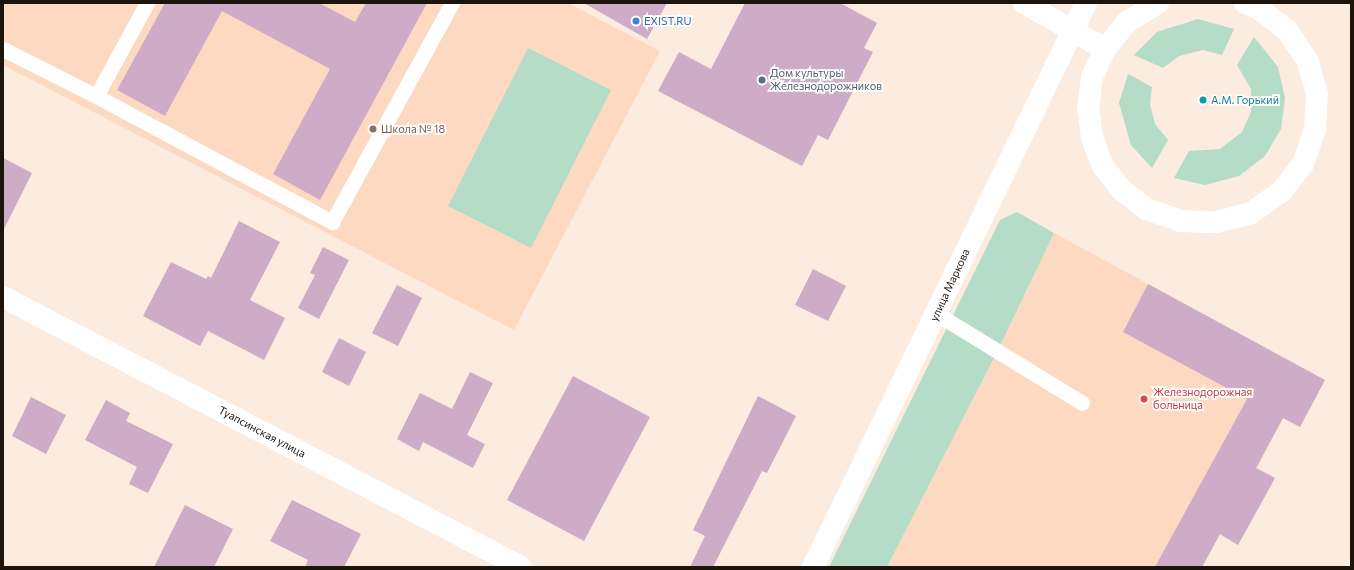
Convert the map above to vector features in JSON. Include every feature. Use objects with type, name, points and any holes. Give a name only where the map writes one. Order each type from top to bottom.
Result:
[{"type":"main road","points":[[1024,3],[1105,50]]},
{"type":"main road","name":"улица Маркова","points":[[813,567],[937,314],[1086,3]]},
{"type":"main road","points":[[1158,3],[1127,22],[1105,50],[1092,77],[1089,115],[1092,138],[1103,166],[1122,190],[1146,208],[1180,221],[1216,222],[1251,213],[1281,192],[1303,164],[1315,130],[1317,94],[1307,60],[1287,30],[1258,8],[1245,3]]},
{"type":"main road","name":"Туапсинская улица","points":[[3,297],[521,567]]},
{"type":"lane","points":[[96,96],[147,3]]},
{"type":"lane","points":[[3,49],[96,96],[332,222],[452,3]]},
{"type":"lane","points":[[937,314],[1082,404]]},
{"type":"shaded area","name":"Школа № 18","points":[[3,3],[568,3],[660,51],[514,330],[3,65]]},
{"type":"shaded area","name":"Железнодорожная больница","points":[[1054,233],[1325,380],[1300,427],[1283,418],[1257,468],[1275,478],[1238,545],[1220,535],[1202,567],[887,567],[997,352]]},
{"type":"green space","points":[[1198,19],[1234,29],[1222,55],[1203,50],[1179,56],[1163,68],[1134,55],[1157,32]]},
{"type":"green space","points":[[1254,37],[1278,67],[1285,98],[1281,129],[1265,156],[1239,176],[1205,185],[1174,178],[1189,151],[1220,149],[1242,132],[1251,112],[1251,89],[1237,65]]},
{"type":"green space","points":[[528,48],[611,90],[531,248],[448,206]]},
{"type":"green space","points":[[1128,74],[1152,87],[1150,104],[1155,124],[1168,140],[1152,168],[1131,145],[1119,103]]},
{"type":"green space","points":[[1017,212],[1054,233],[997,352],[887,567],[829,567],[1000,220]]},
{"type":"building","points":[[165,3],[319,3],[355,22],[366,3],[427,3],[320,200],[273,174],[330,69],[222,11],[165,116],[117,90]]},
{"type":"building","name":"EXIST.RU","points":[[584,3],[667,3],[647,39]]},
{"type":"building","name":"Дом культуры Железнодорожников","points":[[745,3],[840,3],[877,23],[864,48],[873,52],[828,140],[818,135],[802,166],[658,91],[679,52],[711,69]]},
{"type":"building","points":[[3,158],[32,173],[3,231]]},
{"type":"building","points":[[239,221],[280,242],[250,300],[285,318],[264,360],[208,331],[200,346],[143,316],[171,262],[206,279],[208,276],[211,278]]},
{"type":"building","points":[[323,247],[349,260],[319,319],[298,308],[315,275],[310,273]]},
{"type":"building","points":[[813,269],[846,286],[828,321],[795,305]]},
{"type":"building","points":[[1148,284],[1325,380],[1300,427],[1283,418],[1256,468],[1275,478],[1238,545],[1220,534],[1202,567],[1155,567],[1247,399],[1123,332]]},
{"type":"building","points":[[397,285],[422,298],[398,346],[372,333]]},
{"type":"building","points":[[339,338],[366,352],[349,386],[322,372]]},
{"type":"building","points":[[470,372],[493,383],[467,435],[485,444],[473,468],[423,442],[419,451],[397,439],[420,393],[452,409]]},
{"type":"building","points":[[573,376],[650,417],[584,541],[507,500]]},
{"type":"building","points":[[758,396],[796,416],[767,473],[762,471],[713,567],[690,567],[705,536],[693,530]]},
{"type":"building","points":[[31,397],[66,415],[46,454],[12,436]]},
{"type":"building","points":[[106,400],[130,413],[126,421],[173,444],[148,493],[129,484],[137,467],[85,440]]},
{"type":"building","points":[[292,500],[361,534],[344,567],[305,567],[308,560],[270,541]]},
{"type":"building","points":[[185,505],[233,529],[214,567],[154,567]]},
{"type":"place","name":"EXIST.RU","points":[[636,21]]},
{"type":"place","name":"Дом культуры Железнодорожников","points":[[762,80]]},
{"type":"place","name":"А.М. Горький","points":[[1203,100]]},
{"type":"place","name":"Школа № 18","points":[[373,129]]},
{"type":"place","name":"Железнодорожная больница","points":[[1144,399]]}]
